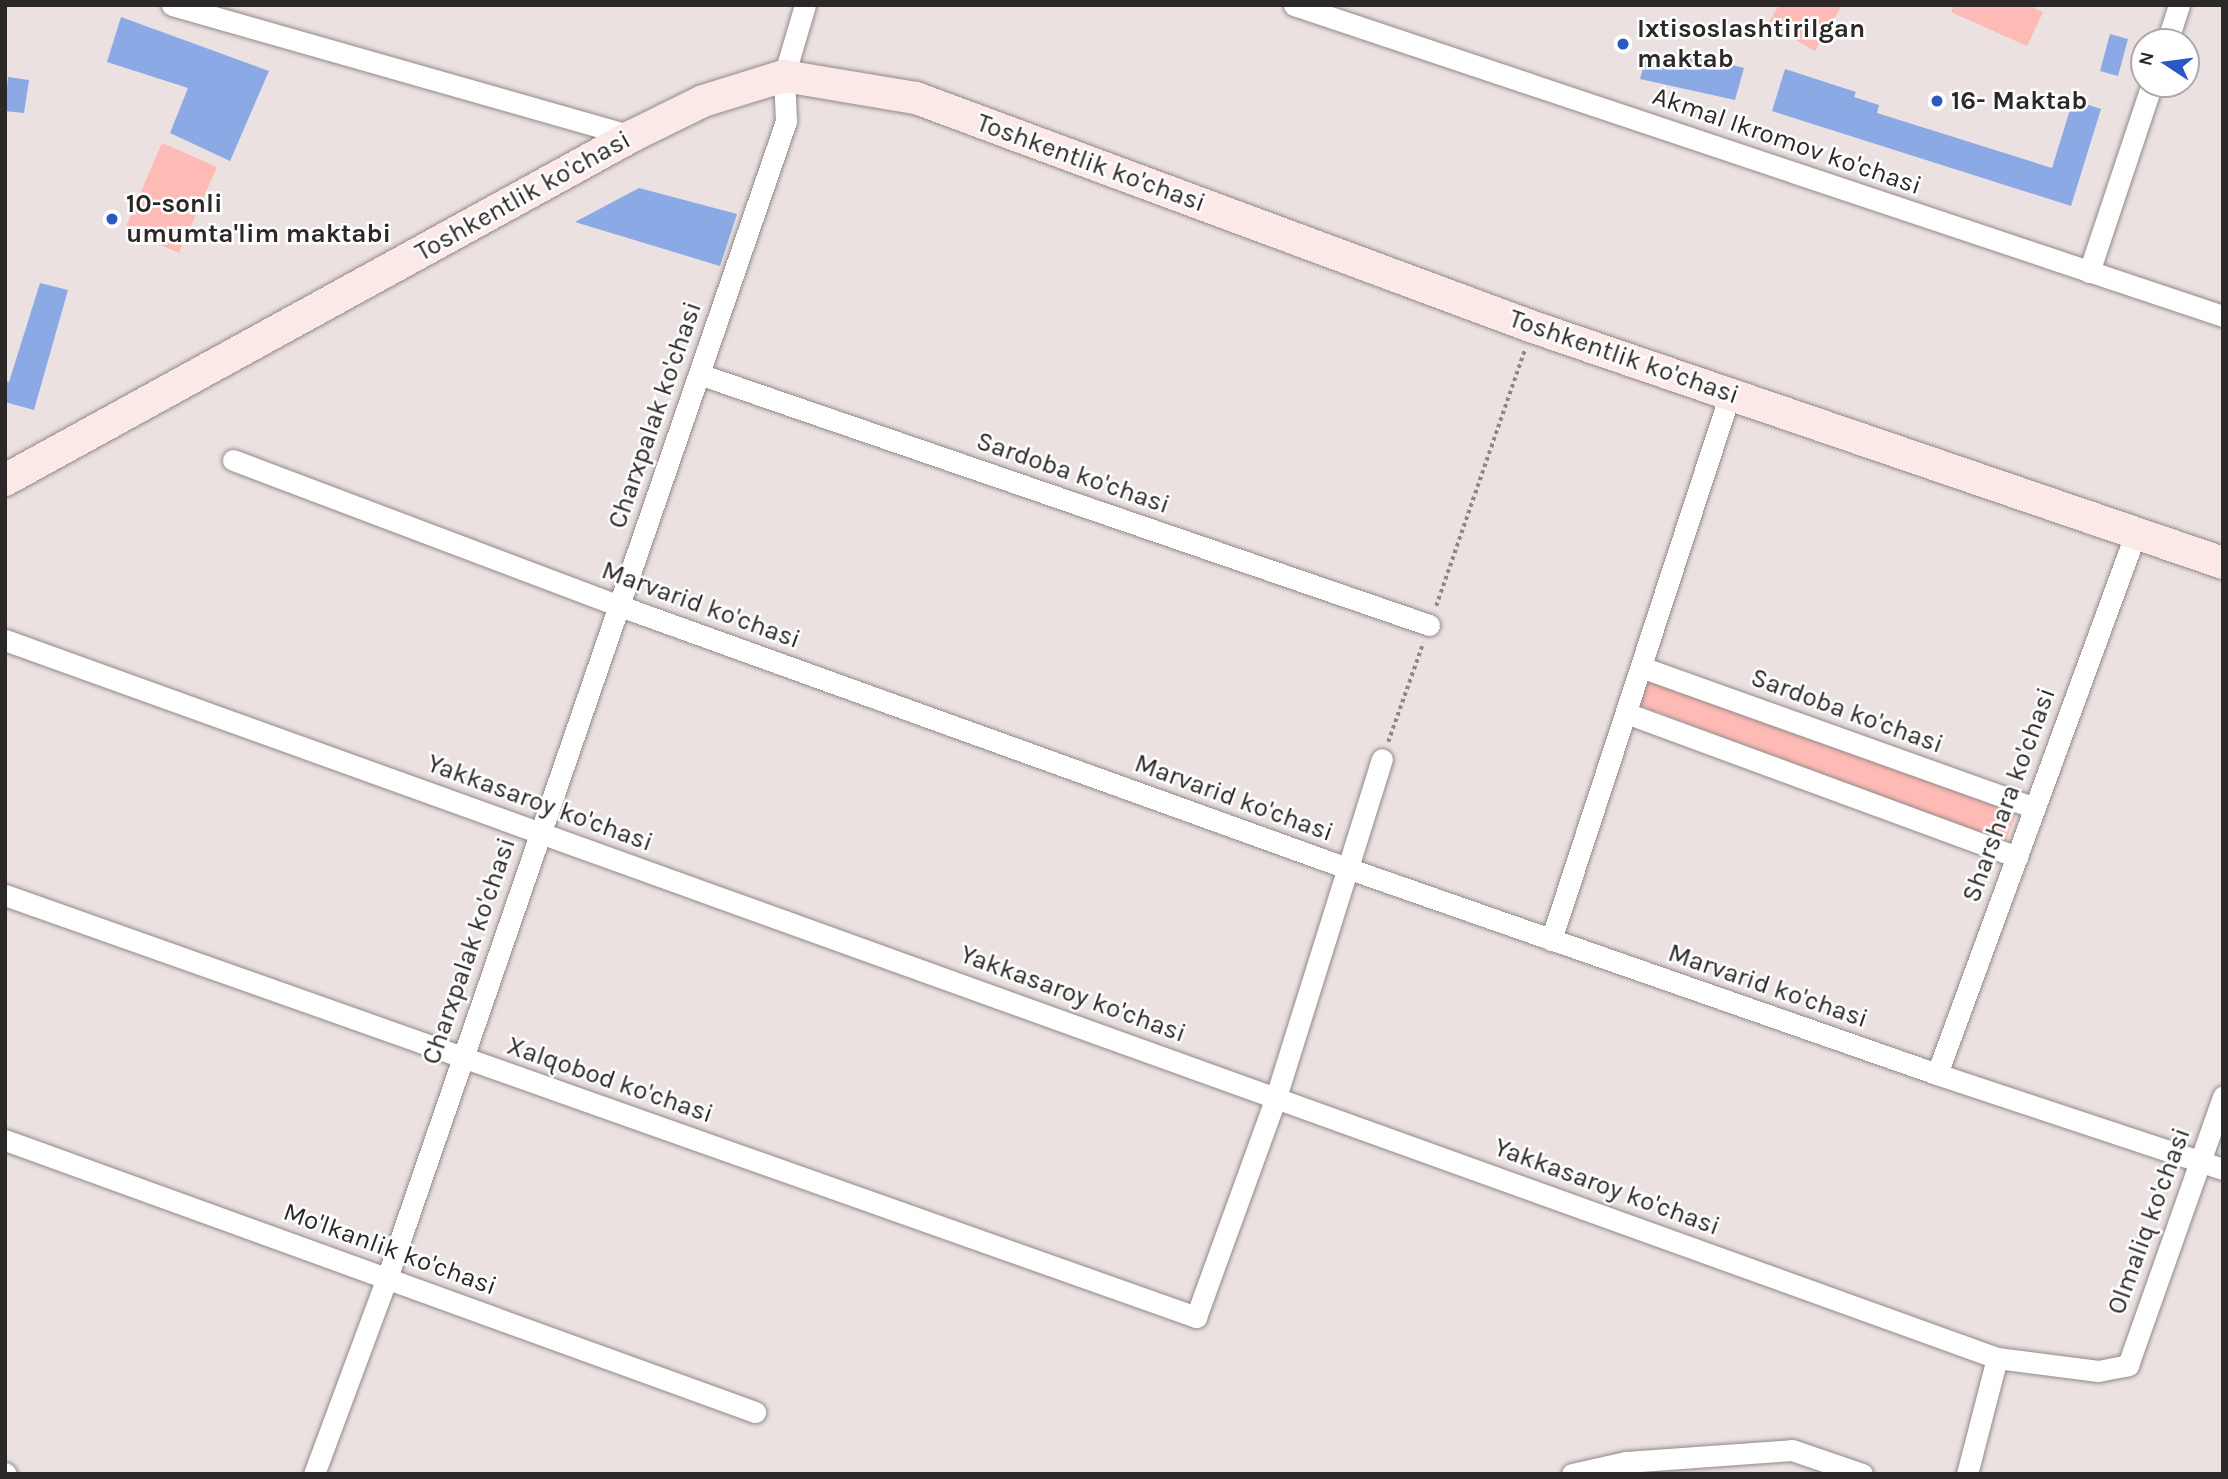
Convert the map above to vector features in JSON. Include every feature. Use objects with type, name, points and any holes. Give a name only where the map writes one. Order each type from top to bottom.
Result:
[{"type":"main road","name":"Toshkentlik ko'chasi","points":[[5,480],[632,136],[703,101],[783,76],[916,98],[1533,327],[2223,563]]},
{"type":"street","points":[[172,5],[632,136]]},
{"type":"street","name":"Charxpalak ko'chasi","points":[[314,1474],[387,1278],[786,121],[783,76],[804,5]]},
{"type":"street","name":"Akmal Ikromov ko'chasi","points":[[1294,5],[2223,316]]},
{"type":"street","points":[[2171,28],[2179,5]]},
{"type":"street","points":[[2089,272],[2147,98]]},
{"type":"street","name":"Sardoba ko'chasi","points":[[699,374],[1429,625]]},
{"type":"street","points":[[1551,940],[1730,394]]},
{"type":"street","name":"Marvarid ko'chasi","points":[[233,460],[620,606],[1347,868],[1937,1074],[2223,1169]]},
{"type":"street","name":"Sharshara ko'chasi","points":[[1937,1074],[2135,535]]},
{"type":"street","name":"Yakkasaroy ko'chasi","points":[[5,640],[1997,1358],[2098,1371],[2128,1365]]},
{"type":"street","name":"Sardoba ko'chasi","points":[[1641,667],[2035,808]]},
{"type":"street","points":[[1626,713],[2017,857]]},
{"type":"street","points":[[1276,1097],[1382,759]]},
{"type":"street","name":"Xalqobod ko'chasi","points":[[5,895],[1196,1317],[1276,1097]]},
{"type":"street","name":"Olmaliq ko'chasi","points":[[2128,1365],[2223,1096]]},
{"type":"street","name":"Mo'lkanlik ko'chasi","points":[[5,1140],[755,1412]]},
{"type":"street","points":[[1967,1474],[1997,1358]]},
{"type":"street","points":[[1572,1474],[1792,1450],[1862,1474]]},
{"type":"path","points":[[1382,759],[1533,327]]},
{"type":"shaded area","points":[[1779,5],[1842,5],[1815,51],[1768,24]]},
{"type":"shaded area","points":[[1954,5],[2028,5],[2043,12],[2027,46],[1951,12]]},
{"type":"shaded area","points":[[162,143],[217,167],[179,253],[125,229]]},
{"type":"shaded area","points":[[1650,677],[2016,814],[2005,843],[1639,705]]},
{"type":"building","points":[[121,17],[269,71],[230,161],[170,133],[188,88],[107,62]]},
{"type":"building","points":[[2110,34],[2128,39],[2118,76],[2100,71]]},
{"type":"building","points":[[1690,54],[1744,68],[1735,100],[1640,79],[1646,57],[1686,68]]},
{"type":"building","points":[[1785,69],[1856,92],[1854,97],[1879,105],[1877,113],[2052,168],[2073,100],[2101,109],[2071,206],[1772,111]]},
{"type":"building","points":[[8,77],[29,80],[24,113],[5,111]]},
{"type":"building","points":[[639,188],[737,214],[720,266],[575,222]]},
{"type":"building","points":[[40,283],[68,290],[34,410],[5,402],[5,381],[9,382]]},
{"type":"place","name":"Ixtisoslashtirilgan maktab","points":[[1623,44]]},
{"type":"place","name":"16- Maktab","points":[[1937,101]]},
{"type":"place","name":"10-sonli umumta'lim maktabi","points":[[112,219]]}]
